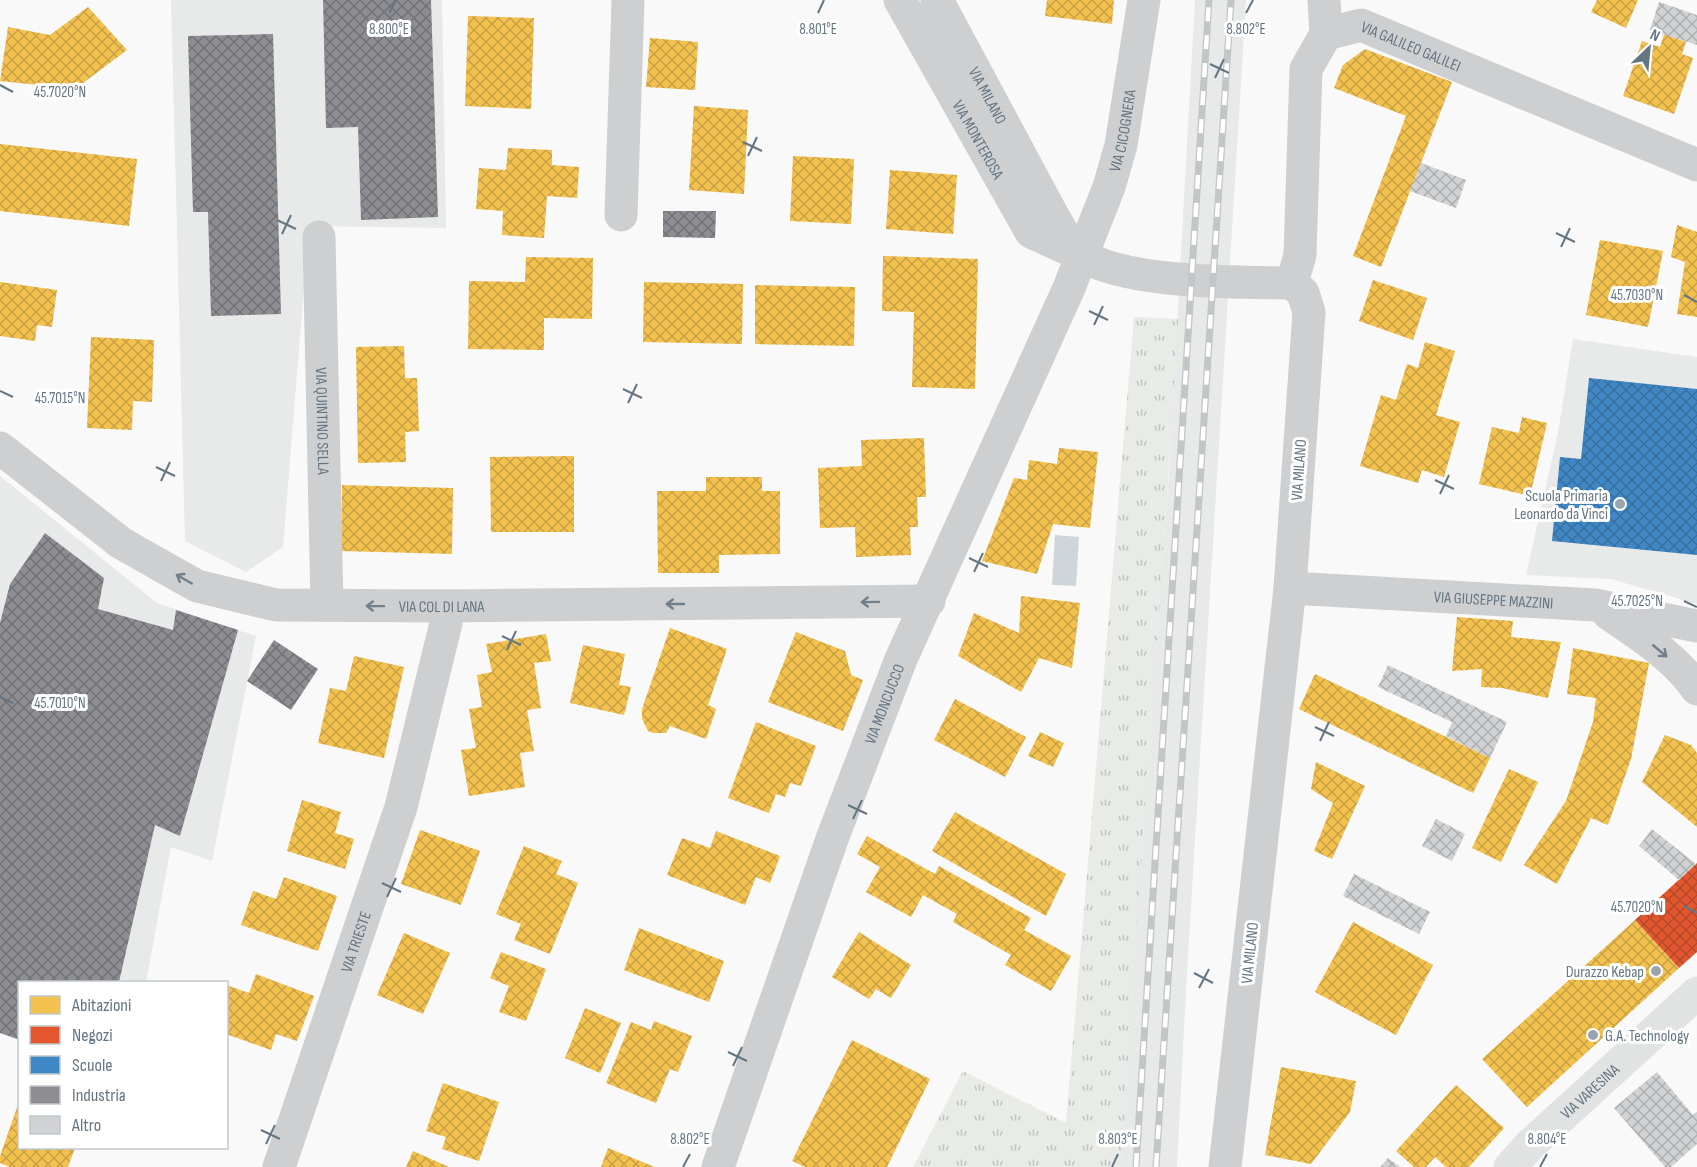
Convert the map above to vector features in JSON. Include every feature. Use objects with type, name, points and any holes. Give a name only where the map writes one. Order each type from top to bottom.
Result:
[{"type":"main road","name":"VIA VARESINA","points":[[1510,1167],[1539,1137],[1697,993]]},
{"type":"street","points":[[621,215],[628,0]]},
{"type":"street","name":"VIA MONTEROSA","points":[[900,0],[1031,232],[1081,255]]},
{"type":"street","name":"VIA MILANO","points":[[937,0],[1064,236],[1081,255],[1106,267],[1138,275],[1292,283],[1303,293],[1309,312],[1290,588],[1225,1167]]},
{"type":"street","name":"VIA CICOGNERA","points":[[1081,255],[1109,187],[1121,145],[1144,0]]},
{"type":"street","points":[[1292,283],[1300,255],[1306,69],[1326,34],[1324,0]]},
{"type":"street","name":"VIA GALILEO GALILEI","points":[[1326,34],[1361,25],[1697,165]]},
{"type":"street","name":"VIA QUINTINO SELLA","points":[[319,237],[327,605]]},
{"type":"street","name":"VIA MONCUCCO","points":[[718,1167],[832,839],[901,659],[1069,288],[1081,255]]},
{"type":"street","name":"VIA COL DI LANA","points":[[0,448],[122,543],[197,586],[276,605],[446,606],[929,601]]},
{"type":"street","name":"VIA GIUSEPPE MAZZINI","points":[[1290,588],[1595,605],[1697,626]]},
{"type":"street","points":[[1595,605],[1647,639],[1684,671],[1697,689]]},
{"type":"street","name":"VIA TRIESTE","points":[[279,1167],[401,807],[446,624],[446,606]]},
{"type":"shaded area","points":[[171,0],[442,0],[446,228],[309,226],[283,547],[246,572],[185,541]]},
{"type":"shaded area","points":[[1195,0],[1246,0],[1177,1167],[1122,1167],[1132,983],[1169,471]]},
{"type":"shaded area","name":"Scuola Primaria Leonardo da Vinci","points":[[1573,339],[1697,357],[1697,604],[1611,579],[1526,575],[1558,432]]},
{"type":"shaded area","points":[[0,476],[157,603],[256,636],[212,861],[171,847],[146,981],[18,981],[18,1040],[0,1033]]},
{"type":"shaded area","points":[[1055,535],[1079,537],[1076,586],[1052,585]]},
{"type":"green space","points":[[1134,317],[1178,319],[1122,1167],[913,1167],[963,1071],[1066,1123]]},
{"type":"building: Abitazioni","points":[[1047,0],[1114,0],[1112,24],[1045,16]]},
{"type":"building: Abitazioni","points":[[1597,0],[1638,0],[1626,28],[1591,12]]},
{"type":"building: Abitazioni","points":[[88,7],[127,50],[75,89],[0,81],[8,27],[50,35]]},
{"type":"building: Abitazioni","points":[[468,16],[534,18],[531,109],[465,106]]},
{"type":"building: Abitazioni","points":[[1664,34],[1686,42],[1682,54],[1693,58],[1674,114],[1623,96],[1642,41],[1660,47]]},
{"type":"building: Abitazioni","points":[[650,38],[698,42],[695,90],[646,87]]},
{"type":"building: Abitazioni","points":[[1365,49],[1452,82],[1381,267],[1353,256],[1406,116],[1334,88],[1343,65]]},
{"type":"building: Abitazioni","points":[[694,106],[748,110],[744,194],[689,190]]},
{"type":"building: Abitazioni","points":[[0,144],[137,159],[129,226],[0,211]]},
{"type":"building: Abitazioni","points":[[508,148],[552,150],[552,165],[579,167],[577,198],[547,196],[544,238],[502,235],[503,211],[476,209],[479,168],[506,170]]},
{"type":"building: Abitazioni","points":[[793,156],[854,159],[851,224],[790,221]]},
{"type":"building: Abitazioni","points":[[890,170],[957,175],[953,234],[886,229]]},
{"type":"building: Abitazioni","points":[[1677,225],[1697,232],[1697,317],[1677,314],[1685,262],[1671,257]]},
{"type":"building: Abitazioni","points":[[1600,240],[1663,251],[1648,327],[1586,315]]},
{"type":"building: Abitazioni","points":[[883,256],[978,259],[975,389],[912,387],[914,312],[882,311]]},
{"type":"building: Abitazioni","points":[[526,257],[593,258],[592,319],[544,318],[544,350],[468,349],[469,281],[525,282]]},
{"type":"building: Abitazioni","points":[[1373,280],[1427,298],[1413,340],[1359,321]]},
{"type":"building: Abitazioni","points":[[0,282],[57,290],[52,327],[37,325],[35,341],[0,336]]},
{"type":"building: Abitazioni","points":[[644,282],[743,284],[742,344],[643,342]]},
{"type":"building: Abitazioni","points":[[755,285],[855,287],[854,346],[755,344]]},
{"type":"building: Abitazioni","points":[[91,337],[154,340],[152,402],[133,401],[132,430],[87,428]]},
{"type":"building: Abitazioni","points":[[1425,342],[1455,351],[1436,415],[1460,422],[1444,477],[1422,470],[1418,483],[1360,466],[1381,395],[1396,400],[1407,364],[1418,368]]},
{"type":"building: Abitazioni","points":[[404,346],[405,378],[417,378],[419,431],[405,432],[406,462],[358,463],[356,347]]},
{"type":"building: Abitazioni","points":[[1522,417],[1547,423],[1530,496],[1479,484],[1492,427],[1519,433]]},
{"type":"building: Abitazioni","points":[[924,438],[926,497],[917,497],[918,527],[910,527],[911,555],[856,557],[855,527],[820,528],[818,468],[862,466],[861,440]]},
{"type":"building: Abitazioni","points":[[1059,448],[1098,452],[1090,528],[1053,524],[1037,574],[982,561],[1014,478],[1027,480],[1029,460],[1057,464]]},
{"type":"building: Abitazioni","points":[[574,456],[574,532],[491,532],[490,457]]},
{"type":"building: Abitazioni","points":[[706,477],[762,477],[762,491],[780,491],[780,554],[719,555],[719,573],[658,573],[657,491],[706,491]]},
{"type":"building: Abitazioni","points":[[342,485],[453,488],[452,554],[341,551]]},
{"type":"building: Abitazioni","points":[[1021,596],[1080,603],[1072,668],[1039,658],[1021,692],[958,656],[974,613],[1019,633]]},
{"type":"building: Abitazioni","points":[[1457,617],[1513,621],[1511,637],[1561,642],[1548,698],[1502,688],[1481,687],[1482,669],[1452,671]]},
{"type":"building: Abitazioni","points":[[670,628],[727,649],[708,705],[716,709],[706,739],[670,726],[666,733],[653,733],[648,731],[642,719],[642,709]]},
{"type":"building: Abitazioni","points":[[796,632],[845,651],[851,675],[863,680],[843,731],[768,702]]},
{"type":"building: Abitazioni","points":[[546,634],[551,661],[534,663],[541,708],[527,710],[534,751],[520,753],[525,787],[469,796],[461,750],[476,748],[469,709],[482,707],[477,675],[492,672],[486,644]]},
{"type":"building: Abitazioni","points":[[583,645],[625,654],[619,685],[631,687],[624,715],[570,703]]},
{"type":"building: Abitazioni","points":[[1573,648],[1649,663],[1631,759],[1608,825],[1591,818],[1557,884],[1524,865],[1566,801],[1593,722],[1596,698],[1567,694]]},
{"type":"building: Abitazioni","points":[[354,656],[404,667],[384,758],[318,743],[330,688],[346,691]]},
{"type":"building: Abitazioni","points":[[1315,674],[1490,758],[1473,793],[1299,709]]},
{"type":"building: Abitazioni","points":[[955,699],[1026,737],[1005,777],[934,740]]},
{"type":"building: Abitazioni","points":[[756,722],[816,746],[801,786],[790,783],[785,797],[776,794],[769,813],[728,798]]},
{"type":"building: Abitazioni","points":[[1040,732],[1064,743],[1053,767],[1028,756]]},
{"type":"building: Abitazioni","points":[[1665,735],[1691,745],[1697,753],[1697,827],[1642,782]]},
{"type":"building: Abitazioni","points":[[1316,762],[1365,786],[1332,859],[1314,851],[1333,803],[1311,789]]},
{"type":"building: Abitazioni","points":[[1509,769],[1538,782],[1501,862],[1472,848]]},
{"type":"building: Abitazioni","points":[[302,800],[341,812],[335,833],[354,839],[345,869],[287,851]]},
{"type":"building: Abitazioni","points":[[955,812],[1066,874],[1046,916],[932,851]]},
{"type":"building: Abitazioni","points":[[420,830],[480,851],[461,905],[401,884]]},
{"type":"building: Abitazioni","points":[[716,831],[780,856],[770,883],[756,877],[745,905],[667,875],[682,838],[710,848]]},
{"type":"building: Abitazioni","points":[[867,836],[935,874],[939,866],[1031,918],[1024,930],[1071,956],[1051,991],[1005,965],[1011,955],[953,922],[957,914],[923,895],[911,917],[866,892],[880,867],[857,854]]},
{"type":"building: Abitazioni","points":[[524,846],[562,861],[556,874],[578,883],[550,954],[514,940],[521,924],[496,914]]},
{"type":"building: Abitazioni","points":[[284,877],[337,896],[318,951],[241,925],[253,891],[276,899]]},
{"type":"building: Abitazioni","points":[[1635,920],[1679,968],[1527,1107],[1482,1059]]},
{"type":"building: Abitazioni","points":[[1353,922],[1433,965],[1396,1035],[1315,992]]},
{"type":"building: Abitazioni","points":[[639,928],[724,961],[709,1002],[624,970]]},
{"type":"building: Abitazioni","points":[[859,932],[911,965],[891,998],[876,989],[869,999],[832,977]]},
{"type":"building: Abitazioni","points":[[404,933],[450,953],[423,1014],[377,995]]},
{"type":"building: Abitazioni","points":[[501,952],[546,969],[526,1021],[499,1012],[509,986],[490,978]]},
{"type":"building: Abitazioni","points":[[256,974],[314,996],[297,1041],[276,1034],[271,1050],[228,1035],[228,986],[249,993]]},
{"type":"building: Abitazioni","points":[[585,1008],[621,1023],[600,1073],[565,1058]]},
{"type":"building: Abitazioni","points":[[654,1021],[692,1036],[678,1072],[670,1069],[656,1103],[606,1083],[631,1022],[651,1030]]},
{"type":"building: Abitazioni","points":[[852,1040],[930,1079],[887,1167],[805,1167],[792,1161]]},
{"type":"building: Abitazioni","points":[[1281,1067],[1356,1081],[1350,1112],[1311,1164],[1265,1155]]},
{"type":"building: Abitazioni","points":[[443,1083],[499,1102],[479,1161],[442,1149],[446,1137],[426,1131]]},
{"type":"building: Abitazioni","points":[[1456,1085],[1504,1128],[1469,1167],[1446,1167],[1435,1157],[1426,1167],[1414,1167],[1396,1151]]},
{"type":"building: Abitazioni","points":[[18,1105],[18,1149],[75,1149],[68,1167],[10,1167],[0,1163],[0,1156]]},
{"type":"building: Abitazioni","points":[[608,1148],[655,1167],[601,1167]]},
{"type":"building: Abitazioni","points":[[413,1151],[449,1167],[406,1167]]},
{"type":"building: Negozi","points":[[1697,863],[1697,952],[1679,968],[1635,920]]},
{"type":"building: Scuole","name":"Scuola Primaria Leonardo da Vinci","points":[[1589,378],[1697,389],[1697,555],[1552,541],[1560,457],[1581,459]]},
{"type":"building: Industria","points":[[323,0],[431,0],[438,217],[361,220],[358,127],[326,128]]},
{"type":"building: Industria","points":[[273,34],[281,314],[211,316],[208,212],[193,212],[188,36]]},
{"type":"building: Industria","points":[[663,211],[716,211],[715,238],[663,237]]},
{"type":"building: Industria","points":[[45,533],[104,578],[98,609],[173,630],[176,610],[238,630],[180,836],[155,825],[119,981],[18,981],[18,1039],[0,1033],[0,623],[10,584]]},
{"type":"building: Industria","points":[[274,640],[318,669],[291,710],[247,681]]},
{"type":"building: Altro","points":[[1659,2],[1697,15],[1697,45],[1650,30]]},
{"type":"building: Altro","points":[[1421,163],[1466,180],[1456,208],[1410,191]]},
{"type":"building: Altro","points":[[1388,665],[1507,722],[1490,758],[1446,736],[1452,722],[1378,687]]},
{"type":"building: Altro","points":[[1436,819],[1465,834],[1452,861],[1422,846]]},
{"type":"building: Altro","points":[[1652,829],[1696,864],[1679,880],[1639,846]]},
{"type":"building: Altro","points":[[1354,874],[1430,912],[1419,934],[1343,896]]},
{"type":"building: Altro","points":[[1657,1072],[1693,1115],[1697,1112],[1697,1144],[1671,1167],[1665,1167],[1614,1108]]},
{"type":"building: Altro","points":[[1388,1158],[1400,1167],[1380,1167]]},
{"type":"railway","points":[[1136,1167],[1209,0]]},
{"type":"railway","points":[[1156,1167],[1231,0]]},
{"type":"place","name":"Scuola Primaria Leonardo da Vinci","points":[[1620,504]]},
{"type":"place","name":"Durazzo Kebap","points":[[1656,971]]},
{"type":"place","name":"G.A. Technology","points":[[1593,1035]]}]
